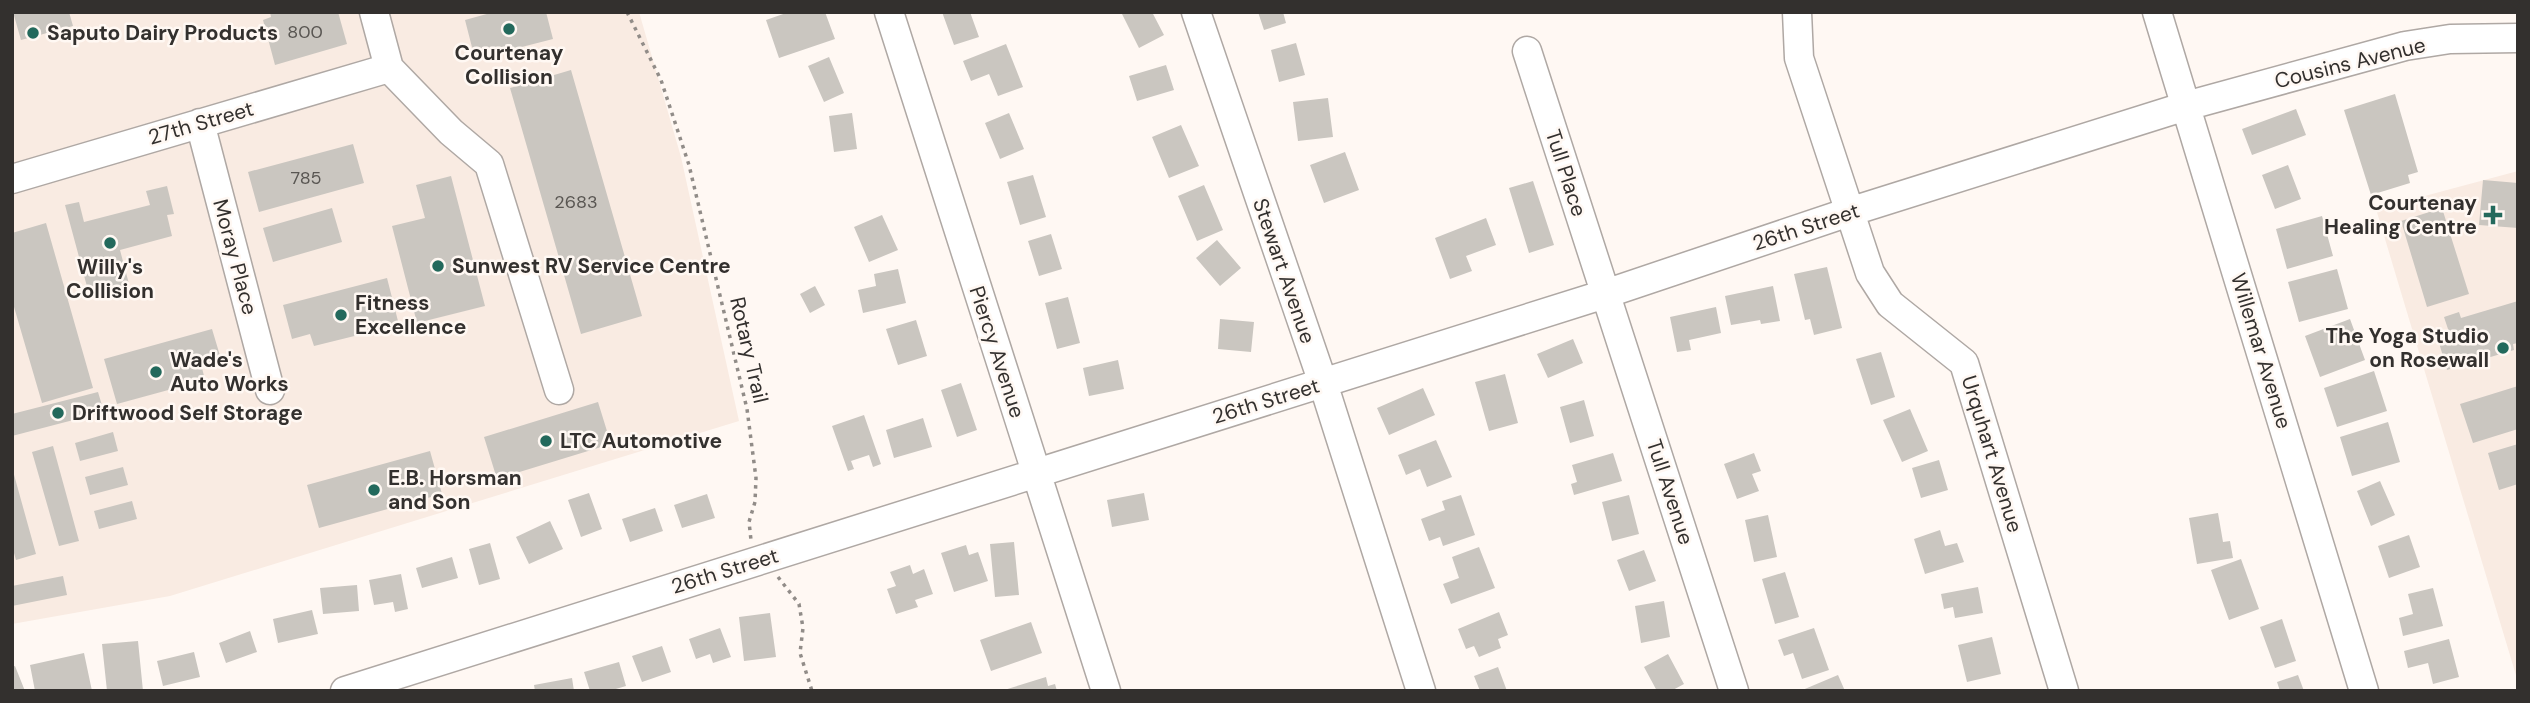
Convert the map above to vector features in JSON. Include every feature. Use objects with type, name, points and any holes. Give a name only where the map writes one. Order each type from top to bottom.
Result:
[{"type":"street","points":[[374,12],[389,68],[451,132],[489,164],[559,390]]},
{"type":"street","name":"Piercy Avenue","points":[[889,12],[1106,691]]},
{"type":"street","name":"Stewart Avenue","points":[[1196,12],[1323,383],[1421,691]]},
{"type":"street","name":"Urquhart Avenue","points":[[1797,12],[1799,58],[1870,273],[1890,304],[1964,363],[2064,691]]},
{"type":"street","name":"Willemar Avenue","points":[[2157,12],[2364,691]]},
{"type":"street","name":"Cousins Avenue","points":[[2186,106],[2405,46],[2450,39],[2518,38]]},
{"type":"street","name":"Tull Place","points":[[1527,51],[1605,294]]},
{"type":"street","name":"27th Street","points":[[12,179],[389,68]]},
{"type":"street","name":"26th Street","points":[[345,691],[1605,294],[1849,212],[2186,106]]},
{"type":"street","name":"Moray Place","points":[[200,123],[270,390]]},
{"type":"street","name":"Tull Avenue","points":[[1605,294],[1734,691]]},
{"type":"path","name":"Rotary Trail","points":[[627,12],[661,80],[689,165],[747,409],[755,478],[755,502],[749,522],[750,539],[760,559],[789,589],[799,604],[803,628],[800,653],[812,691]]},
{"type":"shaded area","points":[[12,12],[639,12],[681,157],[739,421],[170,596],[12,624]]},
{"type":"shaded area","points":[[2518,171],[2518,682],[2376,209]]},
{"type":"building","name":"Saputo Dairy Products","points":[[13,12],[69,12],[73,26],[21,40]]},
{"type":"building","points":[[270,12],[338,12],[347,44],[275,65],[263,20],[271,17]]},
{"type":"building","name":"Courtenay Collision","points":[[494,12],[546,12],[553,39],[475,59],[465,20]]},
{"type":"building","points":[[789,12],[825,12],[835,39],[779,58],[766,20]]},
{"type":"building","points":[[942,12],[970,12],[979,37],[954,45]]},
{"type":"building","points":[[1121,12],[1152,12],[1164,35],[1139,48]]},
{"type":"building","points":[[1258,12],[1283,12],[1286,23],[1264,30]]},
{"type":"building","points":[[1296,43],[1305,75],[1279,82],[1271,50]]},
{"type":"building","points":[[1006,44],[1023,87],[998,96],[989,74],[971,81],[963,61]]},
{"type":"building","points":[[829,57],[844,93],[824,102],[808,66]]},
{"type":"building","points":[[1166,65],[1174,90],[1137,101],[1129,76]]},
{"type":"building","points":[[571,70],[642,316],[581,334],[510,88]]},
{"type":"building","points":[[2395,94],[2418,172],[2408,175],[2410,183],[2371,195],[2344,110]]},
{"type":"building","points":[[1328,98],[1333,137],[1298,141],[1293,102]]},
{"type":"building","points":[[2296,109],[2306,135],[2252,155],[2242,129]]},
{"type":"building","points":[[852,113],[857,149],[834,152],[829,116]]},
{"type":"building","points":[[1009,113],[1024,149],[1000,159],[985,123]]},
{"type":"building","points":[[1181,125],[1199,166],[1169,178],[1152,137]]},
{"type":"building","points":[[353,144],[364,183],[259,212],[248,172]]},
{"type":"building","points":[[1345,152],[1359,190],[1324,203],[1310,165]]},
{"type":"building","points":[[2288,165],[2301,199],[2275,209],[2262,175]]},
{"type":"building","points":[[1033,175],[1046,217],[1020,225],[1007,182]]},
{"type":"building","name":"Sunwest RV Service Centre","points":[[451,176],[485,306],[417,323],[392,226],[425,218],[416,185]]},
{"type":"building","points":[[2483,180],[2518,183],[2518,228],[2479,225]]},
{"type":"building","points":[[1533,181],[1554,245],[1529,253],[1509,188]]},
{"type":"building","points":[[1204,185],[1223,230],[1197,241],[1178,196]]},
{"type":"building","name":"Willy's Collision","points":[[167,186],[174,214],[167,215],[172,236],[120,250],[129,284],[89,294],[65,205],[79,202],[84,222],[150,205],[146,191]]},
{"type":"building","points":[[332,208],[342,242],[273,262],[263,228]]},
{"type":"building","points":[[2442,208],[2469,294],[2427,307],[2401,221]]},
{"type":"building","points":[[882,215],[898,250],[869,262],[854,227]]},
{"type":"building","points":[[2322,216],[2333,256],[2287,269],[2276,229]]},
{"type":"building","points":[[1486,218],[1496,245],[1466,256],[1472,271],[1450,279],[1435,238]]},
{"type":"building","points":[[46,223],[93,388],[42,403],[12,300],[12,233]]},
{"type":"building","points":[[1051,234],[1062,269],[1039,276],[1028,241]]},
{"type":"building","points":[[1217,240],[1241,268],[1220,286],[1196,258]]},
{"type":"building","points":[[1827,267],[1842,328],[1814,335],[1810,319],[1805,320],[1794,274]]},
{"type":"building","points":[[898,269],[906,303],[863,313],[858,290],[876,286],[874,274]]},
{"type":"building","points":[[2337,269],[2348,309],[2299,322],[2288,282]]},
{"type":"building","name":"Fitness Excellence","points":[[387,278],[399,325],[314,346],[310,334],[292,339],[283,305]]},
{"type":"building","points":[[815,286],[825,305],[810,313],[800,294]]},
{"type":"building","points":[[1773,286],[1780,321],[1761,324],[1760,320],[1731,325],[1725,296]]},
{"type":"building","points":[[1068,297],[1080,343],[1057,349],[1045,303]]},
{"type":"building","points":[[2518,301],[2518,343],[2513,344],[2514,350],[2447,370],[2437,336],[2449,332],[2444,317],[2459,312],[2461,318]]},
{"type":"building","points":[[1716,307],[1721,333],[1689,340],[1691,350],[1677,352],[1670,317]]},
{"type":"building","points":[[1220,319],[1254,322],[1251,352],[1218,349]]},
{"type":"building","points":[[2350,319],[2365,360],[2320,377],[2305,336]]},
{"type":"building","points":[[916,320],[927,356],[898,365],[886,329]]},
{"type":"building","name":"Wade's Auto Works","points":[[212,329],[221,359],[201,364],[205,380],[117,404],[104,359]]},
{"type":"building","points":[[1573,339],[1583,363],[1548,378],[1537,354]]},
{"type":"building","points":[[1881,352],[1895,397],[1871,405],[1856,359]]},
{"type":"building","points":[[1118,360],[1124,389],[1089,396],[1083,368]]},
{"type":"building","points":[[2374,371],[2387,411],[2337,427],[2324,388]]},
{"type":"building","points":[[1505,374],[1518,423],[1489,431],[1475,382]]},
{"type":"building","points":[[961,383],[977,430],[957,437],[941,390]]},
{"type":"building","points":[[2518,386],[2518,429],[2473,443],[2460,404]]},
{"type":"building","points":[[1423,388],[1435,415],[1389,435],[1377,408]]},
{"type":"building","name":"Driftwood Self Storage","points":[[98,392],[104,412],[12,436],[12,414]]},
{"type":"building","points":[[1584,400],[1594,436],[1570,443],[1560,407]]},
{"type":"building","points":[[598,402],[611,444],[497,479],[484,437]]},
{"type":"building","points":[[1910,409],[1928,451],[1902,462],[1883,420]]},
{"type":"building","points":[[864,415],[881,464],[873,467],[869,455],[851,461],[854,469],[848,471],[832,426]]},
{"type":"building","points":[[923,418],[932,447],[894,458],[886,430]]},
{"type":"building","points":[[2388,422],[2400,462],[2352,476],[2340,437]]},
{"type":"building","points":[[113,432],[118,451],[80,461],[75,443]]},
{"type":"building","points":[[1436,440],[1452,477],[1427,487],[1420,469],[1406,475],[1398,455]]},
{"type":"building","points":[[2518,444],[2518,484],[2499,490],[2488,453]]},
{"type":"building","points":[[53,446],[79,541],[59,546],[32,452]]},
{"type":"building","name":"E.B. Horsman and Son","points":[[430,451],[442,494],[319,528],[307,485]]},
{"type":"building","points":[[1613,453],[1622,481],[1574,495],[1571,484],[1577,482],[1572,465]]},
{"type":"building","points":[[1754,453],[1761,471],[1752,474],[1759,491],[1737,499],[1724,464]]},
{"type":"building","points":[[1939,460],[1948,490],[1921,498],[1912,468]]},
{"type":"building","points":[[123,467],[128,485],[90,495],[85,477]]},
{"type":"building","points":[[13,471],[36,554],[16,560],[12,546]]},
{"type":"building","points":[[2380,481],[2395,515],[2371,526],[2357,491]]},
{"type":"building","points":[[589,493],[602,529],[581,537],[568,500]]},
{"type":"building","points":[[1144,493],[1149,520],[1112,527],[1107,500]]},
{"type":"building","points":[[707,494],[715,518],[682,528],[674,505]]},
{"type":"building","points":[[1461,495],[1475,535],[1443,546],[1440,537],[1429,541],[1421,519],[1445,510],[1442,501]]},
{"type":"building","points":[[1629,495],[1639,534],[1612,541],[1602,502]]},
{"type":"building","points":[[132,501],[137,519],[99,529],[94,511]]},
{"type":"building","points":[[655,508],[663,531],[630,542],[622,519]]},
{"type":"building","points":[[2218,513],[2223,542],[2230,541],[2233,558],[2197,564],[2189,518]]},
{"type":"building","points":[[1768,515],[1777,557],[1754,562],[1745,520]]},
{"type":"building","points":[[550,521],[563,549],[529,564],[516,537]]},
{"type":"building","points":[[1940,530],[1945,546],[1957,543],[1964,562],[1925,574],[1914,539]]},
{"type":"building","points":[[2409,535],[2420,567],[2389,578],[2378,546]]},
{"type":"building","points":[[1014,542],[1019,595],[995,597],[990,544]]},
{"type":"building","points":[[490,543],[500,579],[479,585],[469,549]]},
{"type":"building","points":[[966,545],[969,555],[978,552],[988,581],[954,592],[941,553]]},
{"type":"building","points":[[1479,547],[1495,588],[1451,604],[1443,584],[1459,578],[1452,557]]},
{"type":"building","points":[[1644,550],[1656,581],[1629,591],[1617,560]]},
{"type":"building","points":[[452,557],[458,578],[422,588],[416,568]]},
{"type":"building","points":[[2241,559],[2259,609],[2229,620],[2211,570]]},
{"type":"building","points":[[910,565],[913,574],[924,569],[933,594],[915,600],[918,607],[896,614],[887,589],[896,586],[890,572]]},
{"type":"building","points":[[1785,572],[1799,617],[1775,624],[1762,579]]},
{"type":"building","points":[[401,574],[408,609],[395,612],[393,602],[374,605],[369,580]]},
{"type":"building","points":[[63,576],[67,595],[12,606],[12,586]]},
{"type":"building","points":[[357,585],[359,611],[323,614],[320,588]]},
{"type":"building","points":[[1978,587],[1983,613],[1955,618],[1953,607],[1944,609],[1941,594]]},
{"type":"building","points":[[2433,588],[2443,626],[2403,636],[2399,618],[2413,614],[2408,594]]},
{"type":"building","points":[[1664,601],[1670,637],[1641,643],[1635,606]]},
{"type":"building","points":[[312,610],[318,634],[278,643],[273,619]]},
{"type":"building","points":[[1499,612],[1508,635],[1498,639],[1501,648],[1479,657],[1474,646],[1466,649],[1458,629]]},
{"type":"building","points":[[770,613],[776,657],[744,661],[739,617]]},
{"type":"building","points":[[2282,619],[2296,661],[2275,668],[2260,627]]},
{"type":"building","points":[[1031,622],[1042,653],[991,671],[980,640]]},
{"type":"building","points":[[720,628],[731,657],[713,663],[710,654],[696,659],[689,639]]},
{"type":"building","points":[[1814,628],[1829,670],[1802,679],[1793,653],[1784,656],[1778,640]]},
{"type":"building","points":[[250,631],[257,652],[226,663],[219,643]]},
{"type":"building","points":[[1992,637],[2001,674],[1967,682],[1958,645]]},
{"type":"building","points":[[2449,639],[2459,677],[2433,684],[2428,663],[2408,668],[2404,651]]},
{"type":"building","points":[[138,641],[143,691],[107,691],[102,644]]},
{"type":"building","points":[[662,646],[671,672],[642,682],[632,656]]},
{"type":"building","points":[[194,652],[200,677],[163,686],[157,661]]},
{"type":"building","points":[[84,653],[92,691],[35,691],[30,665]]},
{"type":"building","points":[[1668,654],[1684,684],[1671,691],[1657,691],[1644,667]]},
{"type":"building","points":[[619,662],[626,686],[609,691],[590,691],[584,672]]},
{"type":"building","points":[[15,666],[25,691],[12,691],[12,667]]},
{"type":"building","points":[[1498,667],[1507,691],[1480,691],[1474,676]]},
{"type":"building","points":[[1838,675],[1845,691],[1800,691]]},
{"type":"building","points":[[2298,675],[2304,691],[2280,691],[2277,682]]},
{"type":"building","points":[[1046,677],[1048,686],[1055,684],[1057,691],[1001,691]]},
{"type":"building","points":[[572,678],[574,691],[535,691],[534,685]]},
{"type":"place","name":"Courtenay Collision","points":[[509,29]]},
{"type":"place","name":"Saputo Dairy Products","points":[[33,33]]},
{"type":"place","name":"Courtenay Healing Centre","points":[[2493,215]]},
{"type":"place","name":"Willy's Collision","points":[[110,243]]},
{"type":"place","name":"Sunwest RV Service Centre","points":[[438,266]]},
{"type":"place","name":"Fitness Excellence","points":[[341,315]]},
{"type":"place","name":"The Yoga Studio on Rosewall","points":[[2503,348]]},
{"type":"place","name":"Wade's Auto Works","points":[[156,372]]},
{"type":"place","name":"Driftwood Self Storage","points":[[58,413]]},
{"type":"place","name":"LTC Automotive","points":[[546,441]]},
{"type":"place","name":"E.B. Horsman and Son","points":[[374,490]]}]
